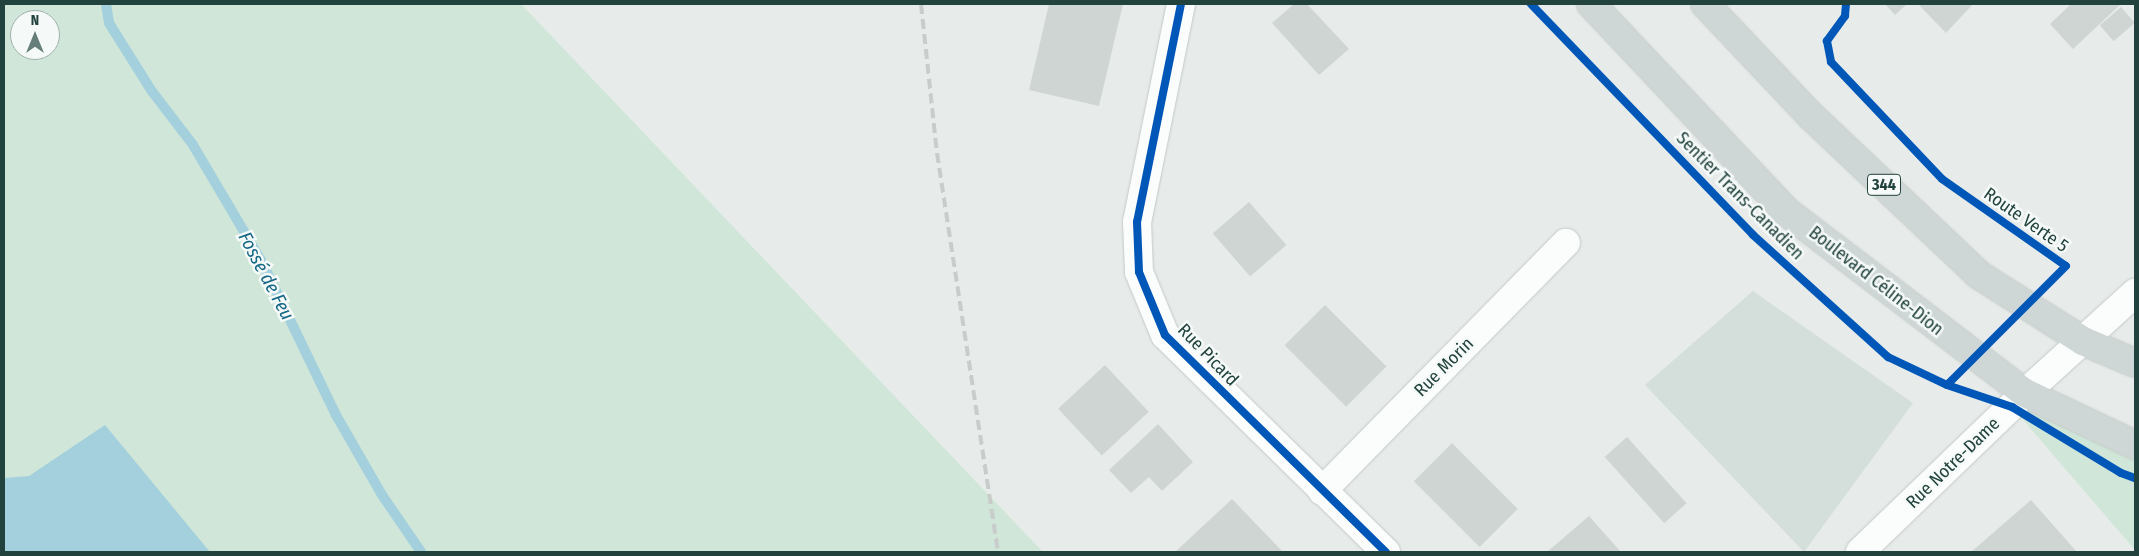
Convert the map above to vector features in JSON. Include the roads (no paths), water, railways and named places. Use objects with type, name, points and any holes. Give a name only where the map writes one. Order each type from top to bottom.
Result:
[{"type":"main road","name":"Boulevard Céline-Dion","points":[[1591,4],[1787,212],[2025,393],[2135,445]]},
{"type":"main road","name":"344","points":[[1705,4],[1811,116],[1979,275],[2083,341]]},
{"type":"main road","points":[[2083,341],[2135,363]]},
{"type":"street","name":"Rue Picard","points":[[1181,4],[1137,222],[1140,272],[1166,335],[1322,491],[1386,552]]},
{"type":"street","name":"Rue Morin","points":[[1322,491],[1566,243]]},
{"type":"street","name":"Rue Notre-Dame","points":[[1860,552],[2025,393],[2135,293]]},
{"type":"water","points":[[105,425],[210,552],[4,552],[4,478],[29,476]]},
{"type":"waterway","name":"Fossé de Feu","points":[[106,4],[109,23],[151,90],[193,145],[263,264],[336,415],[382,495],[421,552]]},
{"type":"railway","points":[[921,4],[937,153],[998,552]]}]
